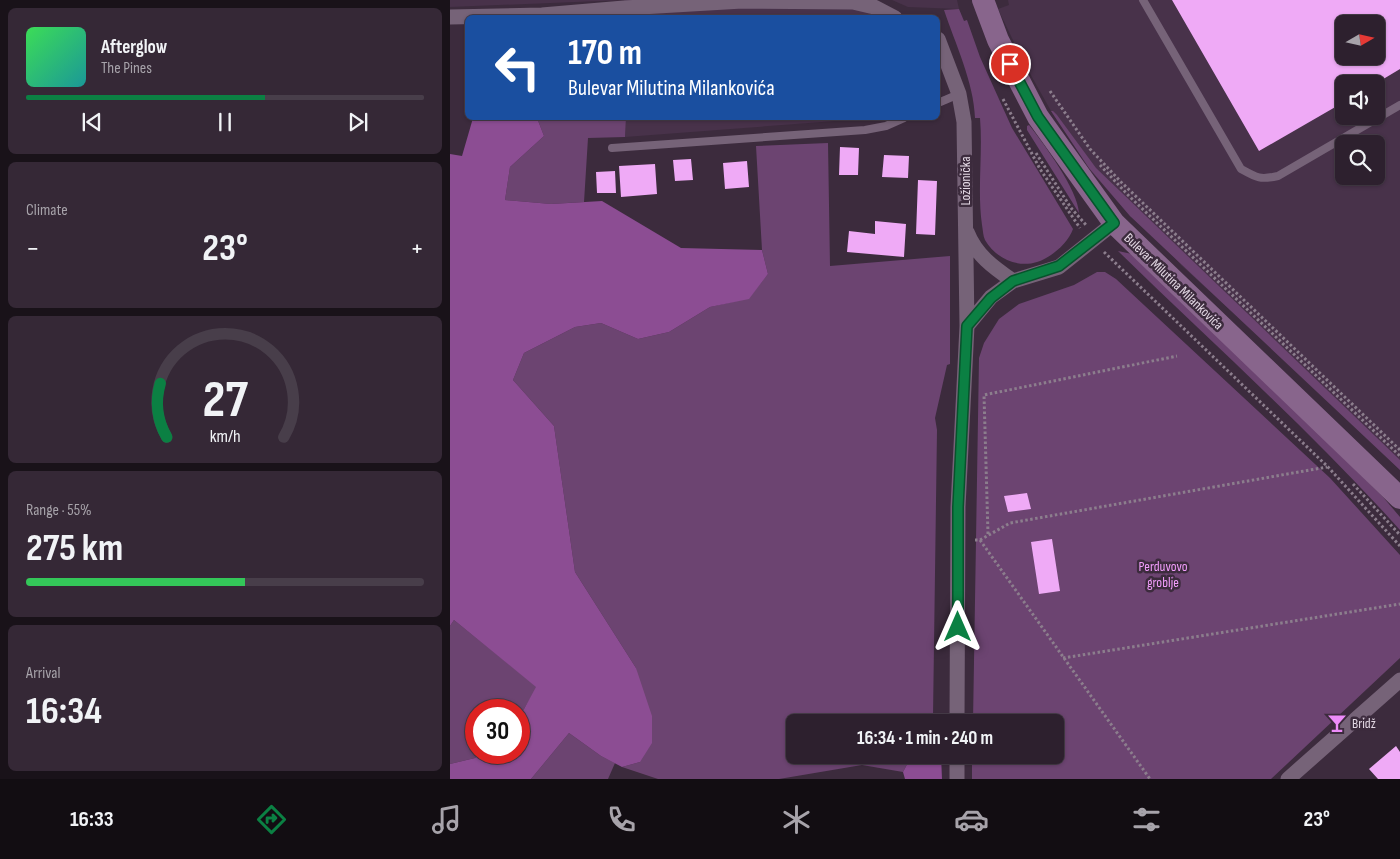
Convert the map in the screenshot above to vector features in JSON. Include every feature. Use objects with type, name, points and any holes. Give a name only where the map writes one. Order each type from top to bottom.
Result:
[{"type":"street","points":[[542,15],[742,1],[853,2],[874,7],[889,15]]},
{"type":"street","name":"Bulevar Milutina Milankovića","points":[[985,6],[998,40],[1038,117],[1114,223],[1400,498]]},
{"type":"street","points":[[450,17],[465,17]]},
{"type":"street","name":"Ložionička","points":[[940,44],[959,94],[965,130],[967,326],[958,507],[957,714]]},
{"type":"street","points":[[967,326],[991,298],[1013,281],[1059,266],[1114,223]]},
{"type":"street","points":[[965,226],[972,244],[981,256],[1013,281]]},
{"type":"street","points":[[1288,779],[1400,680]]},
{"type":"street","points":[[957,764],[957,779]]},
{"type":"lane","points":[[1143,0],[1241,169],[1263,180],[1278,176],[1400,105]]},
{"type":"lane","points":[[940,102],[959,94]]},
{"type":"lane","points":[[612,148],[864,130],[886,126],[900,120]]},
{"type":"path","points":[[1047,86],[1090,149],[1122,182],[1400,450]]},
{"type":"path","points":[[1045,92],[1089,153],[1129,196],[1400,456]]},
{"type":"path","points":[[988,534],[984,395],[1177,356]]},
{"type":"path","points":[[972,540],[980,540],[1010,523],[1328,467]]},
{"type":"path","points":[[980,540],[1150,779]]},
{"type":"path","points":[[1064,658],[1400,604]]},
{"type":"shaded area","points":[[450,0],[624,0],[450,7]]},
{"type":"shaded area","points":[[624,0],[872,0],[870,15],[625,15]]},
{"type":"shaded area","points":[[892,0],[957,0],[959,9],[908,7]]},
{"type":"shaded area","points":[[1008,0],[1400,0],[1400,470],[1311,384],[1130,216],[1090,170],[1051,111],[1023,61],[998,9],[1009,5]]},
{"type":"shaded area","points":[[472,120],[538,120],[544,136],[510,167],[505,200],[551,204],[602,201],[681,248],[762,250],[768,274],[749,299],[710,307],[669,332],[638,339],[601,323],[575,327],[524,353],[513,380],[554,426],[575,572],[636,668],[652,716],[652,743],[640,762],[622,767],[601,756],[569,733],[531,779],[450,779],[450,764],[465,760],[465,764],[530,764],[529,699],[536,687],[454,620],[450,626],[450,154],[462,156]]},
{"type":"shaded area","points":[[626,120],[849,120],[625,137]]},
{"type":"shaded area","points":[[907,764],[941,764],[942,779],[905,779],[903,772]]},
{"type":"green space","points":[[959,9],[964,21],[967,20],[980,57],[1012,128],[1073,229],[1067,240],[1058,249],[1048,257],[1037,262],[1022,264],[1001,257],[990,247],[984,238],[980,199],[980,118],[975,118],[968,77],[944,10]]},
{"type":"green space","points":[[1051,111],[1057,115],[1096,168],[1400,460],[1400,470],[1130,216],[1089,168]]},
{"type":"green space","points":[[538,120],[626,120],[625,137],[588,138],[584,202],[551,204],[505,200],[510,167],[544,136]]},
{"type":"green space","points":[[1029,125],[1067,180],[1077,203],[1079,213],[1027,130]]},
{"type":"green space","points":[[828,143],[830,266],[950,256],[950,364],[947,365],[935,418],[937,430],[933,714],[786,714],[786,764],[907,764],[903,772],[862,765],[779,779],[658,779],[622,767],[640,762],[636,668],[575,572],[554,426],[513,380],[524,353],[575,327],[601,323],[638,339],[669,332],[710,307],[749,298],[768,274],[762,250],[756,146]]},
{"type":"green space","points":[[1118,251],[1139,257],[1383,497],[1400,517],[1400,530],[1297,423]]},
{"type":"green space","name":"Perduvovo groblje","points":[[1097,272],[1105,272],[1116,279],[1330,478],[1400,555],[1400,658],[1271,779],[972,779],[972,764],[1064,764],[1064,714],[973,714],[979,358],[984,343],[999,319],[1019,304],[1074,285]]},
{"type":"green space","points":[[454,620],[537,687],[530,699],[465,699],[465,760],[450,764],[450,626]]},
{"type":"green space","points":[[569,733],[601,756],[615,763],[608,779],[531,779]]},
{"type":"building","points":[[1172,0],[1400,0],[1400,69],[1385,78],[1385,75],[1335,75],[1335,107],[1259,151]]},
{"type":"building","points":[[840,147],[859,148],[858,175],[839,175]]},
{"type":"building","points":[[884,155],[909,156],[908,178],[882,177]]},
{"type":"building","points":[[691,159],[693,180],[675,181],[673,160]]},
{"type":"building","points":[[747,161],[749,187],[725,189],[723,163]]},
{"type":"building","points":[[655,164],[657,194],[621,197],[619,166]]},
{"type":"building","points":[[615,171],[616,193],[597,193],[596,172]]},
{"type":"building","points":[[918,180],[937,181],[935,235],[916,234]]},
{"type":"building","points":[[875,221],[906,224],[904,257],[847,252],[849,231],[875,234]]},
{"type":"building","points":[[1027,493],[1031,509],[1008,512],[1004,496]]},
{"type":"building","points":[[1052,539],[1060,591],[1039,594],[1031,542]]},
{"type":"building","points":[[1396,746],[1400,752],[1400,779],[1378,779],[1369,769]]},
{"type":"place","name":"Bridž","points":[[1337,723]]},
{"type":"route","points":[[958,627],[958,507],[967,326],[991,298],[1013,281],[1047,272],[1059,266],[1071,259],[1096,236],[1114,223],[1038,117],[1010,64]]}]
